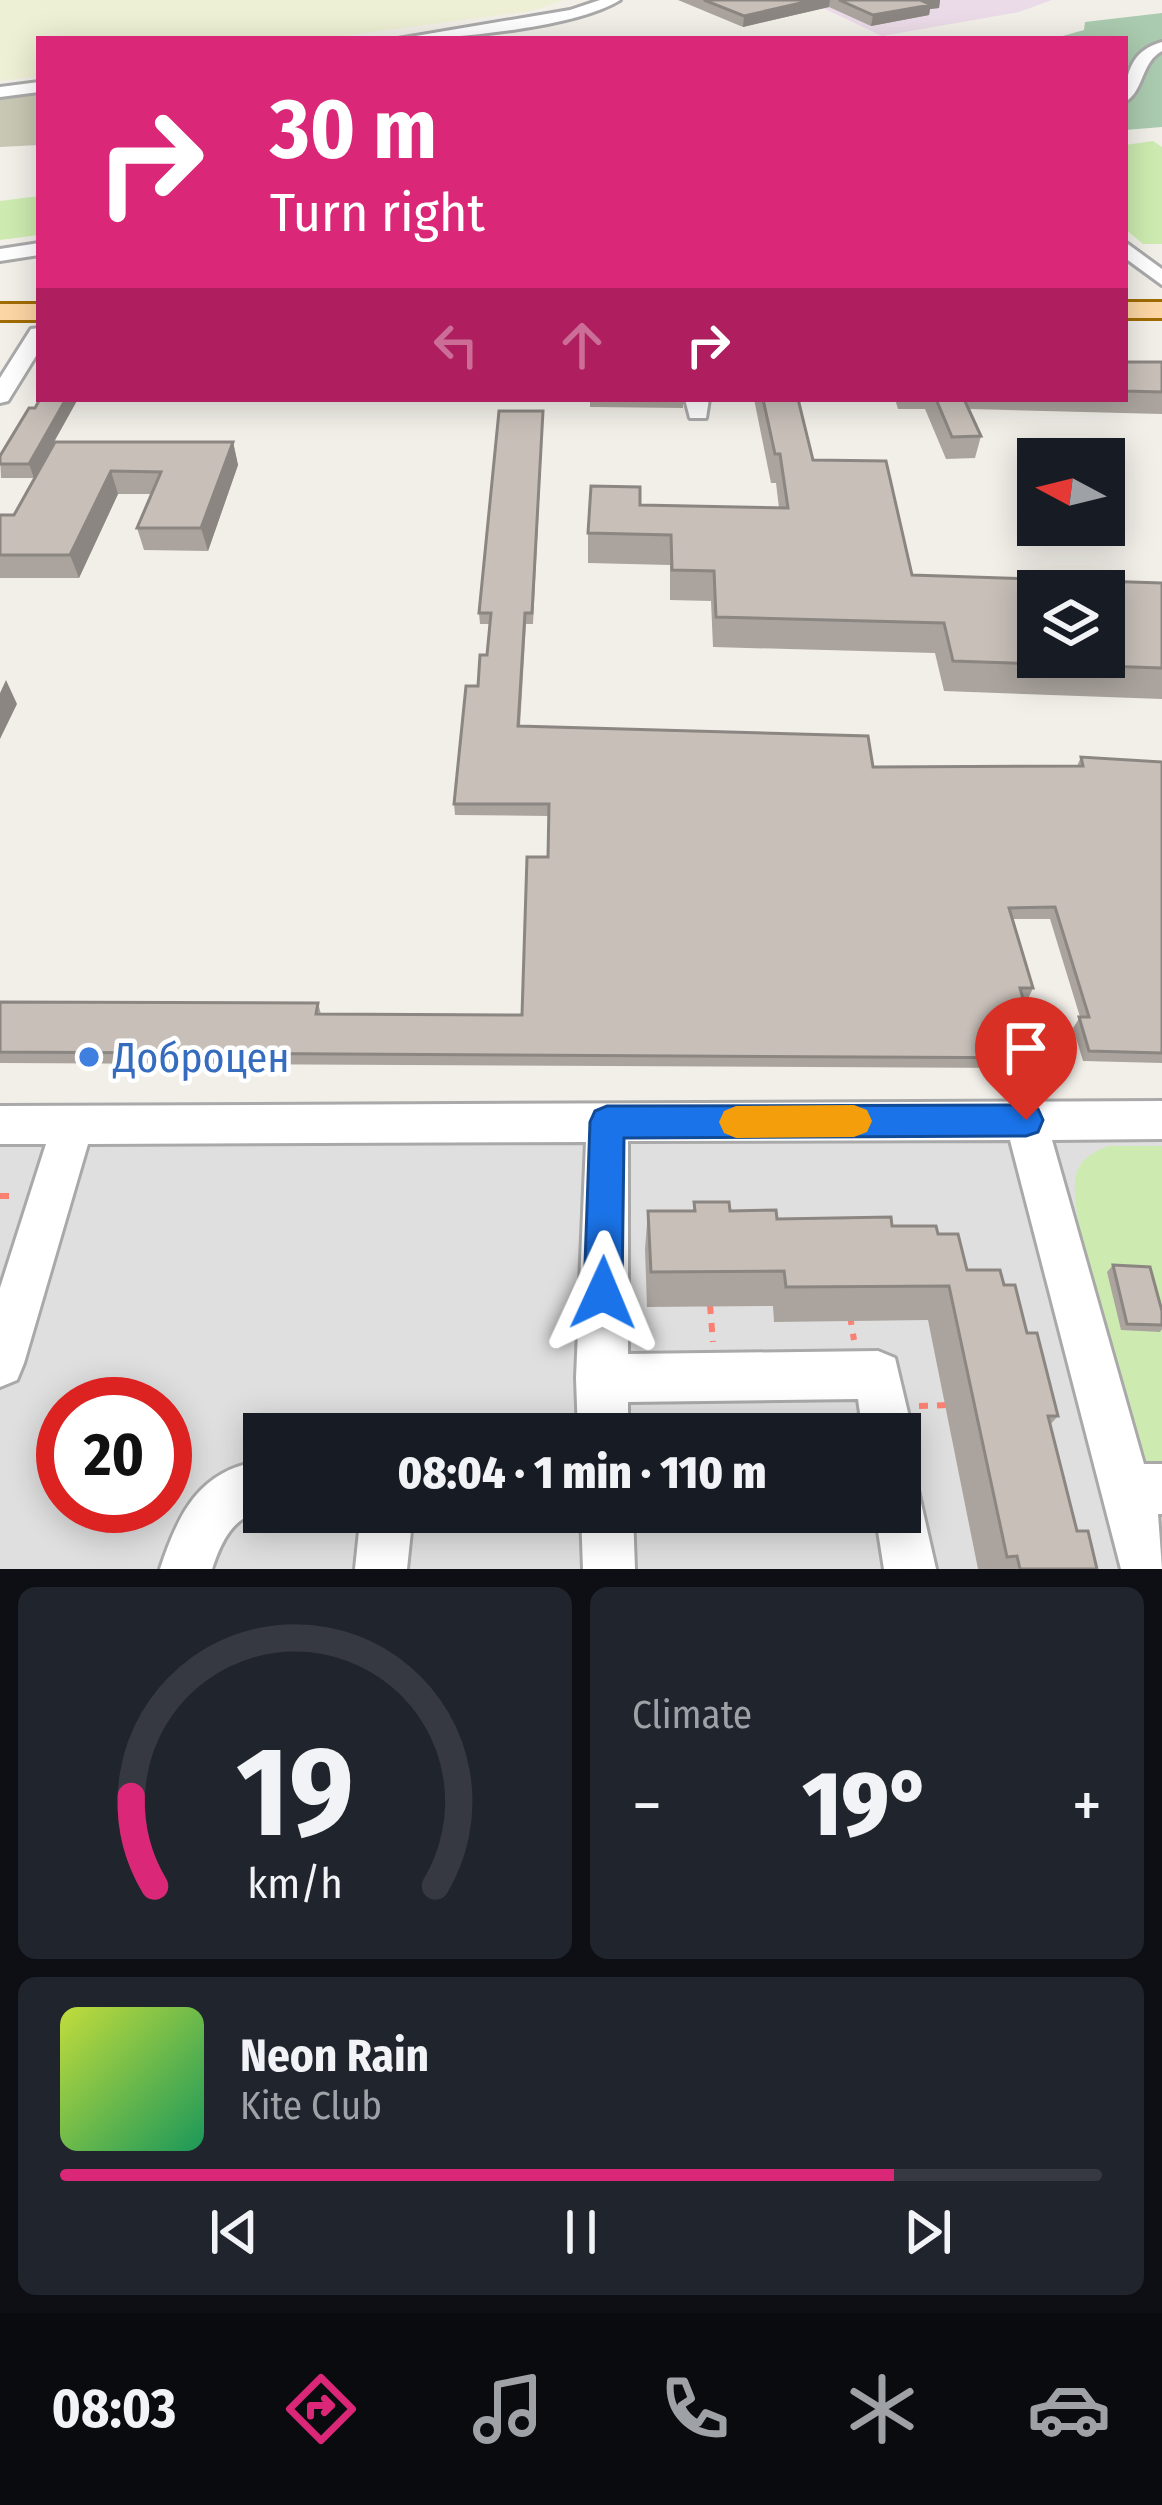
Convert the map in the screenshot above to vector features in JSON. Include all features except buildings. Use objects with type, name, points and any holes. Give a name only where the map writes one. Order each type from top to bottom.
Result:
[{"type":"main road","points":[[1128,310],[1162,310]]},
{"type":"main road","points":[[0,312],[36,327]]},
{"type":"street","points":[[430,36],[577,18],[613,0]]},
{"type":"street","points":[[1128,92],[1140,71],[1141,57],[1162,46]]},
{"type":"street","points":[[0,92],[36,87]]},
{"type":"street","points":[[0,255],[36,249]]},
{"type":"street","points":[[1128,251],[1162,279]]},
{"type":"street","points":[[0,354],[36,329]]},
{"type":"street","points":[[0,396],[36,332]]},
{"type":"street","points":[[1026,1120],[1144,1489],[1147,1569]]},
{"type":"street","points":[[0,1125],[1162,1120]]},
{"type":"street","points":[[602,1413],[607,1122]]},
{"type":"street","points":[[0,1364],[73,1125]]},
{"type":"street","points":[[601,1378],[878,1375],[884,1413]]},
{"type":"street","points":[[186,1569],[198,1529],[224,1498],[243,1492]]},
{"type":"street","points":[[381,1569],[385,1533]]},
{"type":"street","points":[[608,1533],[609,1569]]},
{"type":"street","points":[[904,1533],[910,1569]]},
{"type":"shaded area","points":[[0,0],[565,0],[531,11],[344,36],[36,36],[36,76],[0,81]]},
{"type":"shaded area","points":[[806,0],[1052,0],[1019,12],[882,36]]},
{"type":"shaded area","points":[[36,90],[36,145],[0,147],[0,95]]},
{"type":"shaded area","points":[[1162,1120],[1162,1569],[0,1569],[0,1125]]},
{"type":"green space","points":[[1162,13],[1162,127],[1128,130],[1128,36],[1063,36],[1084,30],[1085,22]]},
{"type":"green space","points":[[1153,141],[1162,147],[1162,244],[1143,244],[1128,232],[1128,145]]},
{"type":"green space","points":[[36,196],[36,235],[0,240],[0,201]]},
{"type":"green space","points":[[1108,1146],[1162,1146],[1162,1519],[1094,1290],[1076,1203],[1081,1165]]},
{"type":"slow traffic","points":[[736,1122],[854,1121]]},
{"type":"place","name":"Доброцен","points":[[89,1057]]},
{"type":"route","points":[[603,1293],[607,1122],[1026,1120]]}]
